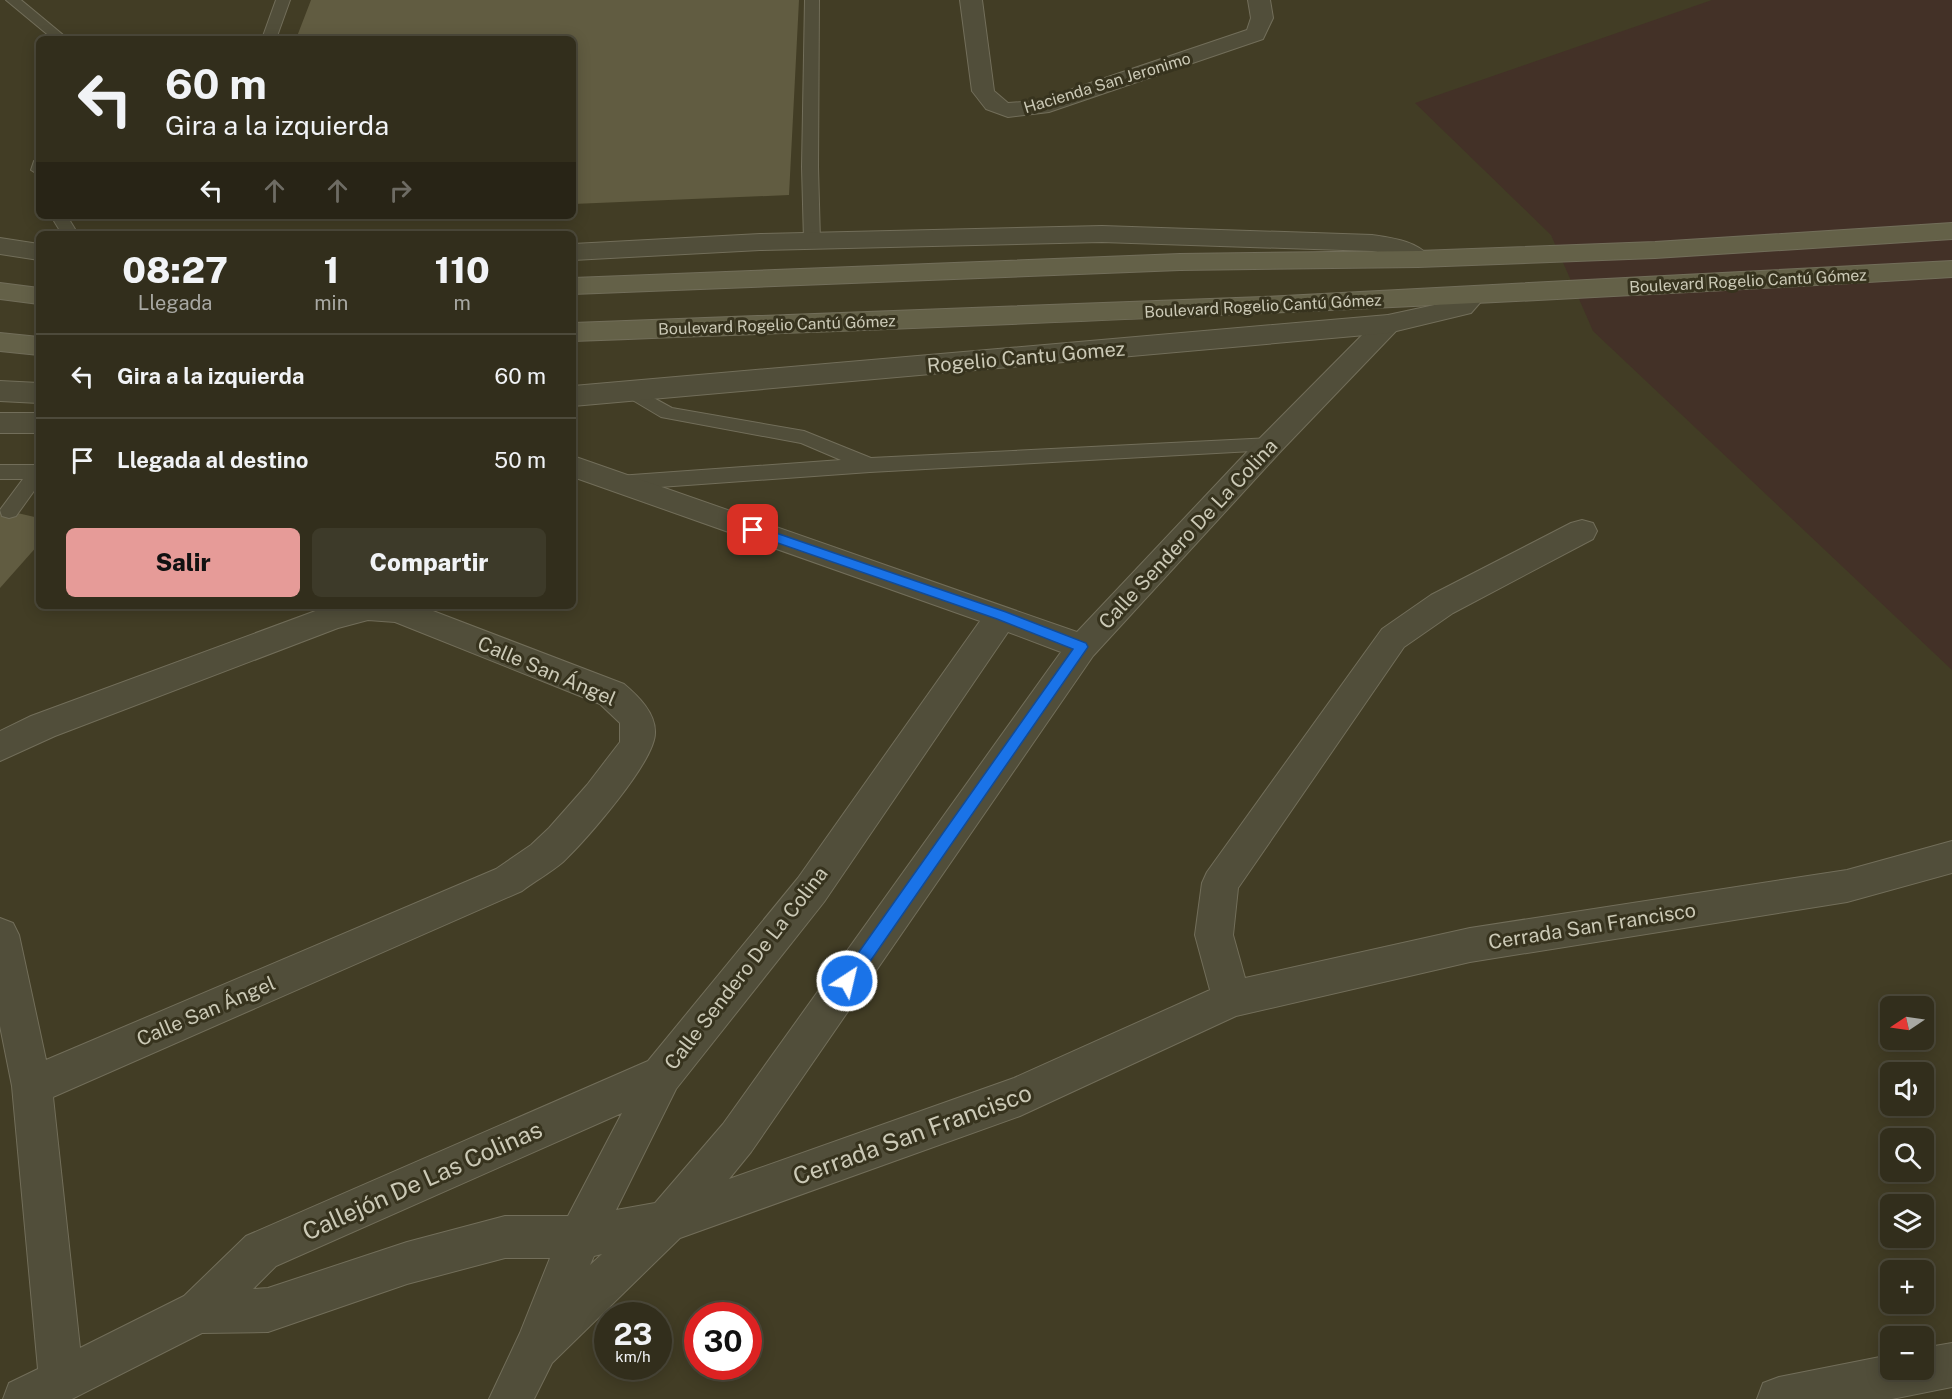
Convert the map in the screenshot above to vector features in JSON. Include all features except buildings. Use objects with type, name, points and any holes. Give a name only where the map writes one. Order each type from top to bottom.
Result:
[{"type":"main road","name":"Boulevard Rogelio Cantú Gómez","points":[[576,286],[1180,262],[1418,259],[1655,250],[1952,231]]},
{"type":"main road","name":"Boulevard Rogelio Cantú Gómez","points":[[576,332],[1094,314],[1472,297],[1952,269]]},
{"type":"main road","points":[[0,291],[36,296]]},
{"type":"main road","points":[[0,342],[36,346]]},
{"type":"street","name":"Hacienda San Jeronimo","points":[[971,0],[983,91],[988,102],[1001,110],[1017,111],[1041,107],[1255,34],[1262,25],[1263,12],[1259,0]]},
{"type":"street","points":[[576,252],[812,241],[1114,234],[1372,243],[1391,245],[1418,259]]},
{"type":"street","points":[[0,246],[36,252]]},
{"type":"street","name":"Rogelio Cantu Gomez","points":[[576,396],[1388,324],[1454,310],[1462,307],[1472,297]]},
{"type":"street","name":"Calle Sendero De La Colina","points":[[536,1347],[666,1222],[737,1138],[1082,647],[1271,444],[1388,324]]},
{"type":"street","points":[[0,391],[36,393]]},
{"type":"street","points":[[0,423],[36,423]]},
{"type":"street","points":[[576,467],[1001,616],[1082,647]]},
{"type":"street","points":[[1232,999],[1214,935],[1220,883],[1394,638],[1442,604],[1582,531]]},
{"type":"street","name":"Calle San Ángel","points":[[0,747],[43,726],[333,617],[368,609],[397,610],[612,694],[628,706],[638,723],[638,743],[626,762],[553,848],[509,880],[32,1086]]},
{"type":"street","name":"Calle Sendero De La Colina","points":[[511,1399],[536,1347],[580,1237],[662,1075],[811,890],[1001,616]]},
{"type":"street","name":"Cerrada San Francisco","points":[[580,1237],[666,1222],[1020,1096],[1232,999],[1470,945],[1847,886],[1952,856]]},
{"type":"street","points":[[0,935],[32,1086],[43,1390]]},
{"type":"street","name":"Callejón De Las Colinas","points":[[43,1390],[199,1311],[261,1251],[662,1075]]},
{"type":"street","name":"Callejón De Las Colinas","points":[[199,1311],[268,1310],[407,1263],[505,1237],[580,1237]]},
{"type":"street","points":[[1779,1399],[1952,1365]]},
{"type":"lane","points":[[13,0],[57,36]]},
{"type":"lane","points":[[269,36],[283,0]]},
{"type":"lane","points":[[812,0],[810,167],[812,241]]},
{"type":"lane","points":[[630,391],[667,413],[804,437],[870,465]]},
{"type":"lane","points":[[618,483],[870,465],[1271,444]]},
{"type":"lane","points":[[0,472],[36,473]]},
{"type":"lane","points":[[9,511],[36,476]]},
{"type":"shaded area","points":[[1712,0],[1952,0],[1952,670],[1593,331],[1551,235],[1415,103]]},
{"type":"route","points":[[753,530],[1001,616],[1082,647],[847,981]]}]
